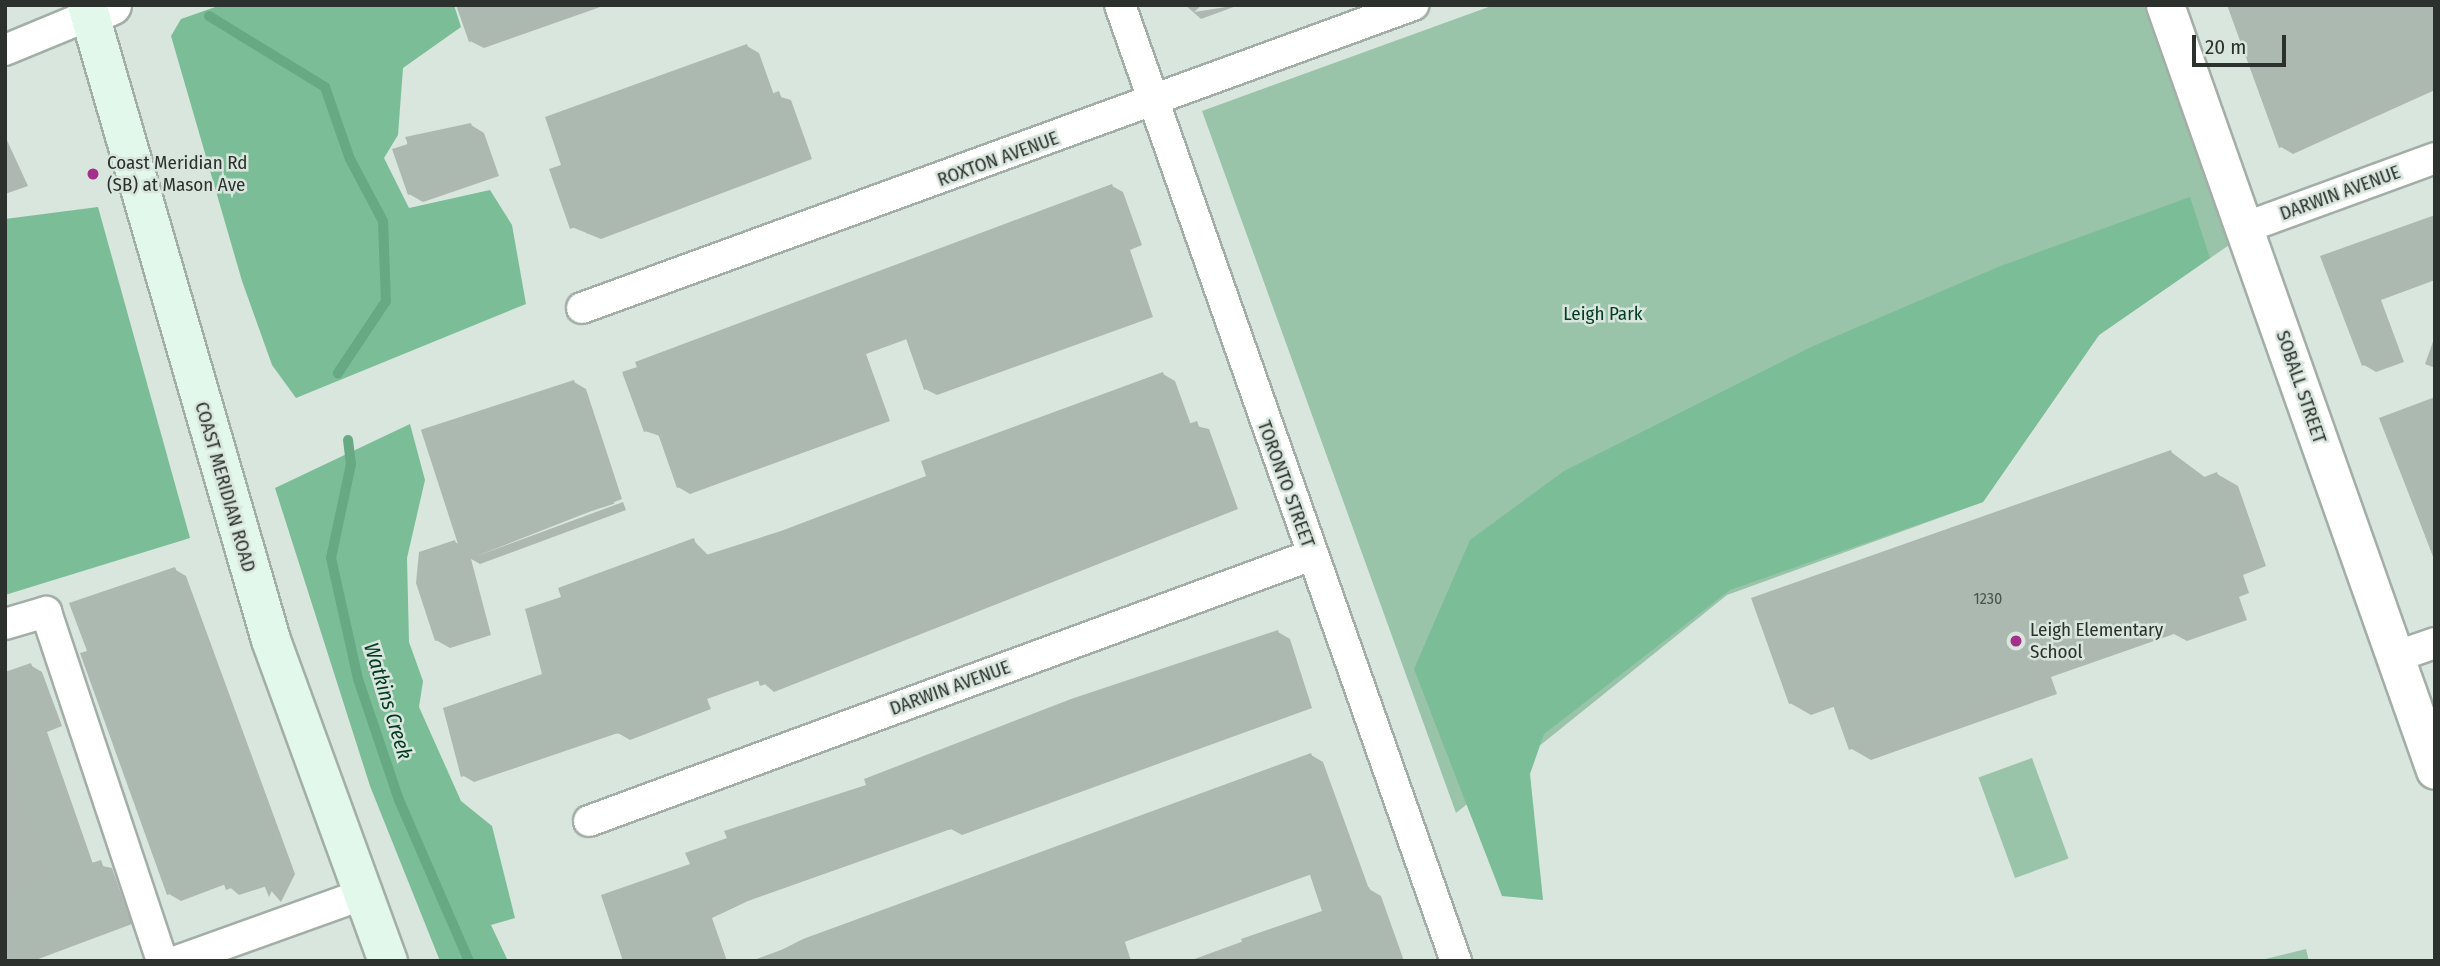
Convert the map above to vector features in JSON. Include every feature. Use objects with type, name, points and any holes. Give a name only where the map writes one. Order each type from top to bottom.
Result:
[{"type":"main road","name":"COAST MERIDIAN ROAD","points":[[96,9],[271,640],[361,895],[388,961]]},
{"type":"street","name":"TORONTO STREET","points":[[1121,5],[1152,103],[1456,961]]},
{"type":"street","name":"ROXTON AVENUE","points":[[582,308],[1152,103],[1413,5]]},
{"type":"street","name":"SOBALL STREET","points":[[2165,5],[2435,770]]},
{"type":"street","points":[[5,50],[96,9]]},
{"type":"street","name":"DARWIN AVENUE","points":[[2244,228],[2435,158]]},
{"type":"street","name":"DARWIN AVENUE","points":[[589,821],[1312,555]]},
{"type":"street","points":[[5,624],[46,612],[162,961]]},
{"type":"street","points":[[2395,657],[2435,643]]},
{"type":"street","points":[[177,961],[361,895]]},
{"type":"green space","points":[[221,5],[454,5],[461,27],[403,68],[398,135],[384,158],[409,208],[490,190],[512,225],[526,304],[296,398],[272,365],[242,281],[171,36],[181,19]]},
{"type":"green space","name":"Leigh Park","points":[[1494,5],[2149,5],[2232,243],[2099,335],[1983,502],[1727,595],[1456,813],[1202,111]]},
{"type":"green space","points":[[2190,197],[2210,258],[2099,335],[1983,502],[1730,590],[1544,734],[1530,774],[1543,900],[1502,896],[1414,669],[1470,540],[1564,471],[1811,347],[1998,267]]},
{"type":"green space","points":[[98,207],[190,538],[5,595],[5,219]]},
{"type":"green space","points":[[410,424],[425,480],[407,558],[409,642],[423,681],[419,707],[461,801],[492,826],[515,918],[491,925],[508,961],[440,961],[370,786],[275,488]]},
{"type":"green space","points":[[2032,758],[2069,859],[2015,878],[1978,777]]},
{"type":"green space","points":[[2306,949],[2309,961],[2257,961]]},
{"type":"building","points":[[456,5],[562,5],[563,9],[469,42]]},
{"type":"building","points":[[2227,5],[2435,5],[2435,79],[2350,111],[2353,120],[2279,148]]},
{"type":"building","points":[[747,44],[766,96],[779,91],[801,152],[587,234],[584,224],[570,229],[549,169],[561,165],[545,117]]},
{"type":"building","points":[[471,123],[486,168],[408,195],[392,149],[408,144],[405,137]]},
{"type":"building","points":[[1112,184],[1131,239],[1119,243],[1142,311],[924,390],[903,330],[855,347],[879,414],[677,488],[656,428],[644,432],[622,372],[637,367],[635,362]]},
{"type":"building","points":[[2435,215],[2435,270],[2370,293],[2393,355],[2362,366],[2320,256]]},
{"type":"building","points":[[1163,372],[1182,426],[1197,421],[1227,502],[881,636],[883,642],[846,656],[760,686],[755,671],[696,693],[700,703],[617,734],[613,724],[461,777],[443,708],[542,674],[525,609],[561,597],[558,588],[694,538],[700,557],[781,531],[926,476],[921,461]]},
{"type":"building","points":[[574,380],[614,504],[461,553],[421,430]]},
{"type":"building","points":[[2435,397],[2435,552],[2432,553],[2379,418]]},
{"type":"building","points":[[2171,450],[2178,470],[2188,466],[2194,481],[2217,472],[2247,555],[2223,563],[2230,582],[2219,586],[2227,609],[2165,631],[2161,620],[2031,666],[2038,683],[1849,750],[1828,691],[1789,704],[1751,598]]},
{"type":"building","points":[[455,540],[478,627],[435,641],[416,583],[419,552]]},
{"type":"building","points":[[175,567],[283,867],[269,897],[261,877],[226,890],[221,876],[167,895],[80,653],[87,651],[69,603]]},
{"type":"building","points":[[1278,630],[1301,702],[949,830],[946,821],[736,896],[701,912],[719,961],[623,961],[601,895],[690,864],[685,853],[727,838],[724,831],[866,785],[864,779],[1071,699]]},
{"type":"building","points":[[31,663],[51,720],[36,725],[67,816],[85,865],[101,860],[121,918],[5,959],[5,893],[49,876],[5,753],[5,672]]},
{"type":"building","points":[[1311,753],[1361,890],[1369,887],[1395,961],[1249,961],[1241,939],[1322,911],[1307,866],[1121,930],[1131,961],[760,961],[803,939]]},
{"type":"waterway","name":"Watkins Creek","points":[[209,16],[325,87],[350,159],[383,221],[386,301],[338,373]]},
{"type":"waterway","name":"Watkins Creek","points":[[348,440],[351,464],[331,558],[358,679],[399,800],[469,961]]},
{"type":"place","name":"Coast Meridian Rd (SB) at Mason Ave","points":[[93,174]]},
{"type":"place","name":"Leigh Elementary School","points":[[2016,641]]}]
